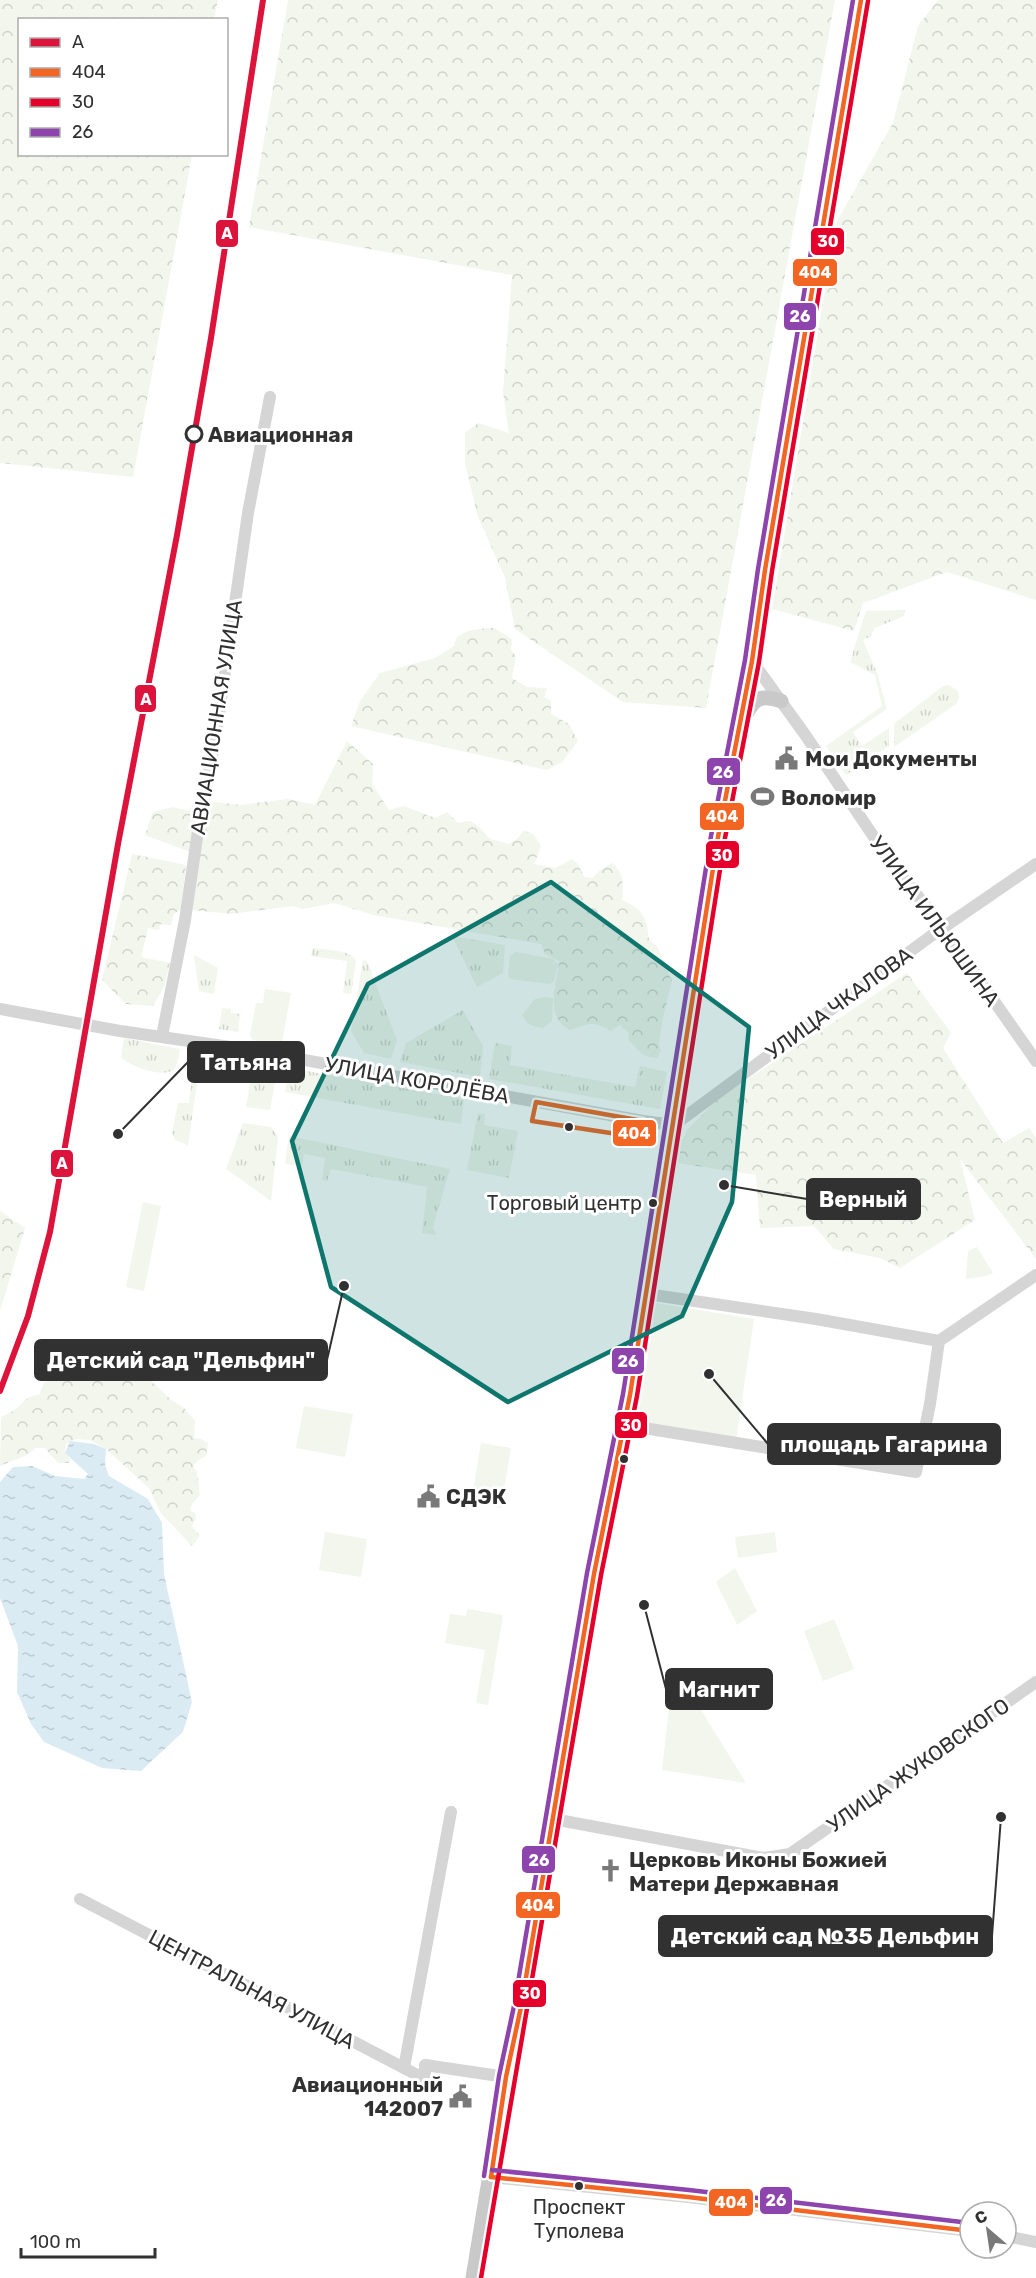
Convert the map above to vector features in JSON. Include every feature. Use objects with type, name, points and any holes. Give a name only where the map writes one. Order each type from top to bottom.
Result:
[{"type":"main road","points":[[473,2278],[594,1574],[625,1425],[718,837],[752,662],[765,570],[861,0]]},
{"type":"main road","points":[[741,724],[751,704],[756,701],[768,696],[781,701]]},
{"type":"street","name":"АВИАЦИОННАЯ УЛИЦА","points":[[162,1036],[185,920],[199,824],[216,735],[248,513],[270,397]]},
{"type":"street","name":"УЛИЦА ИЛЬЮШИНА","points":[[752,662],[890,861],[943,928],[1036,1061]]},
{"type":"street","name":"УЛИЦА ЧКАЛОВА","points":[[674,1125],[943,928],[1036,864]]},
{"type":"street","name":"УЛИЦА КОРОЛЁВА","points":[[0,1009],[244,1049],[674,1125]]},
{"type":"street","points":[[647,1294],[816,1319],[939,1341],[1036,1275]]},
{"type":"street","points":[[625,1425],[916,1472],[930,1404],[939,1341]]},
{"type":"street","name":"УЛИЦА ЖУКОВСКОГО","points":[[553,1819],[764,1858],[790,1854],[1036,1682]]},
{"type":"street","points":[[404,2068],[451,1812]]},
{"type":"street","name":"ЦЕНТРАЛЬНАЯ УЛИЦА","points":[[80,1899],[425,2079],[424,2065],[506,2077]]},
{"type":"street","points":[[490,2177],[688,2197],[958,2230]]},
{"type":"street","points":[[1018,2238],[1036,2242]]},
{"type":"highlighted area","points":[[551,882],[749,1027],[732,1202],[682,1316],[508,1402],[331,1287],[292,1141],[368,984]]},
{"type":"green space","points":[[0,0],[218,0],[214,18],[18,18],[18,156],[192,156],[133,477],[0,463]]},
{"type":"green space","points":[[288,0],[835,0],[706,708],[623,702],[515,629],[505,578],[477,514],[465,463],[465,433],[478,423],[509,433],[503,392],[512,275],[249,227]]},
{"type":"green space","points":[[938,0],[1036,0],[1036,600],[947,572],[863,603],[854,631],[772,609],[836,223],[893,123],[918,26]]},
{"type":"green space","points":[[905,610],[904,616],[875,628],[870,637],[863,640],[877,673],[887,709],[853,732],[862,746],[889,728],[889,746],[846,775],[826,746],[882,706],[875,675],[850,662],[866,611]]},
{"type":"green space","points":[[494,628],[512,639],[511,650],[516,656],[512,678],[527,687],[547,688],[544,697],[551,701],[551,714],[569,724],[578,741],[562,762],[547,770],[351,726],[360,701],[380,673],[435,658],[454,646],[457,637],[467,631]]},
{"type":"green space","points":[[949,685],[958,691],[959,698],[956,704],[894,747],[894,724],[943,686]]},
{"type":"green space","points":[[347,741],[373,764],[372,784],[389,810],[404,806],[435,818],[447,812],[458,823],[470,821],[490,839],[509,844],[517,839],[524,830],[534,835],[541,846],[534,864],[555,868],[572,859],[578,864],[584,877],[593,878],[612,863],[616,867],[622,880],[622,900],[635,907],[643,915],[649,940],[657,946],[672,981],[663,1018],[659,1044],[661,1051],[657,1058],[641,1053],[628,1040],[629,1033],[620,1025],[611,1031],[590,1024],[570,1030],[562,1024],[554,1008],[554,989],[559,961],[545,954],[541,944],[373,915],[335,903],[302,909],[293,906],[231,914],[192,910],[198,855],[145,835],[153,812],[173,807],[189,811],[196,800],[241,805],[288,799],[315,805]]},
{"type":"green space","points":[[132,854],[186,865],[181,909],[174,914],[171,925],[160,924],[159,930],[148,928],[141,957],[170,963],[164,987],[153,1006],[126,1004],[102,980]]},
{"type":"green space","points":[[452,936],[505,945],[503,973],[477,987]]},
{"type":"green space","points":[[313,948],[337,951],[353,957],[356,961],[351,994],[343,993],[347,961],[311,956]]},
{"type":"green space","points":[[516,952],[553,959],[558,964],[554,981],[550,984],[510,979],[508,974],[510,956]]},
{"type":"green space","points":[[194,955],[218,968],[214,994],[199,991]]},
{"type":"green space","points":[[363,960],[367,961],[397,1040],[391,1059],[364,1053],[351,1031]]},
{"type":"green space","points":[[907,973],[951,1033],[943,1048],[1003,1143],[1029,1128],[1036,1138],[1036,1259],[960,1159],[975,1220],[900,1268],[880,1258],[834,1249],[814,1226],[760,1228],[756,1175],[677,1163],[679,1147],[687,1130],[718,1099]]},
{"type":"green space","points":[[265,989],[291,993],[282,1042],[279,1045],[253,1040],[250,1036],[256,1003],[263,1003]]},
{"type":"green space","points":[[553,998],[552,1021],[543,1028],[530,1025],[522,1015],[535,999]]},
{"type":"green space","points":[[222,1008],[231,1009],[231,1013],[240,1014],[238,1032],[219,1029]]},
{"type":"green space","points":[[463,1010],[483,1046],[480,1077],[400,1062],[406,1043]]},
{"type":"green space","points":[[124,1038],[180,1049],[175,1068],[164,1073],[139,1068],[125,1061],[121,1057]]},
{"type":"green space","points":[[495,1043],[512,1046],[510,1065],[635,1087],[640,1066],[667,1072],[660,1109],[489,1079]]},
{"type":"green space","points":[[188,1050],[199,1052],[199,1069],[188,1145],[175,1140],[172,1132],[178,1103],[189,1103],[195,1055],[187,1053]]},
{"type":"green space","points":[[208,1054],[278,1066],[270,1110],[246,1107],[251,1078],[205,1070]]},
{"type":"green space","points":[[290,1068],[464,1099],[461,1124],[285,1092]]},
{"type":"green space","points":[[478,1113],[485,1114],[484,1125],[518,1131],[509,1178],[467,1170]]},
{"type":"green space","points":[[243,1123],[271,1127],[278,1137],[271,1201],[226,1169]]},
{"type":"green space","points":[[289,1136],[450,1169],[433,1227],[436,1235],[422,1233],[427,1187],[331,1169],[327,1181],[322,1180],[325,1158],[304,1154],[302,1166],[285,1164]]},
{"type":"green space","points":[[143,1202],[161,1206],[144,1291],[126,1287]]},
{"type":"green space","points":[[0,1211],[25,1228],[0,1311]]},
{"type":"green space","points":[[977,1247],[993,1273],[966,1279],[968,1251]]},
{"type":"green space","points":[[656,1303],[754,1319],[736,1439],[636,1421]]},
{"type":"green space","points":[[106,1354],[130,1359],[143,1376],[184,1408],[195,1421],[194,1439],[199,1438],[208,1443],[206,1456],[193,1466],[197,1473],[200,1495],[192,1504],[190,1511],[195,1513],[196,1519],[192,1526],[200,1536],[192,1546],[160,1512],[149,1488],[106,1449],[90,1440],[76,1439],[66,1444],[65,1452],[70,1459],[69,1463],[58,1463],[45,1448],[35,1448],[23,1457],[0,1466],[1,1417],[13,1411],[28,1398],[39,1395],[44,1383],[64,1363],[77,1369],[91,1369]]},
{"type":"green space","points":[[304,1406],[353,1414],[345,1457],[296,1448]]},
{"type":"green space","points":[[481,1443],[511,1448],[501,1508],[471,1503]]},
{"type":"green space","points":[[325,1532],[367,1539],[361,1577],[319,1570]]},
{"type":"green space","points":[[775,1532],[777,1552],[738,1558],[735,1537]]},
{"type":"green space","points":[[735,1568],[757,1611],[737,1625],[716,1582]]},
{"type":"green space","points":[[467,1609],[503,1615],[488,1705],[476,1703],[485,1650],[445,1643],[450,1614],[466,1616]]},
{"type":"green space","points":[[834,1619],[854,1669],[823,1681],[804,1631]]},
{"type":"green space","points":[[674,1666],[746,1783],[662,1770]]},
{"type":"water","points":[[70,1441],[94,1444],[106,1449],[105,1465],[109,1476],[148,1499],[162,1523],[164,1574],[192,1702],[183,1732],[141,1771],[102,1768],[44,1742],[31,1724],[17,1692],[18,1646],[0,1598],[0,1482],[13,1467],[32,1466],[55,1476],[84,1479],[88,1474],[65,1453]]},
{"type":"transit line","name":"A","points":[[0,1391],[28,1316],[50,1232],[118,844],[177,535],[211,338],[263,0]]},
{"type":"transit line","name":"26","points":[[484,2176],[499,2076],[514,2006],[587,1573],[623,1394],[711,836],[745,660],[758,569],[853,0]]},
{"type":"transit line","name":"404","points":[[491,2177],[506,2077],[521,2007],[594,1574],[630,1395],[718,837],[752,661],[765,570],[861,0]]},
{"type":"transit line","name":"30","points":[[481,2278],[601,1575],[637,1396],[725,838],[759,662],[772,571],[868,1]]},
{"type":"transit line","name":"404","points":[[536,1102],[643,1121],[639,1130],[630,1136],[532,1121],[536,1102]]},
{"type":"transit line","name":"26","points":[[492,2170],[958,2222]]},
{"type":"transit line","name":"404","points":[[491,2177],[688,2197],[958,2230]]},
{"type":"place","name":"Авиационная","points":[[194,434]]},
{"type":"place","name":"Мои Документы","points":[[787,758]]},
{"type":"place","name":"Воломир","points":[[763,797]]},
{"type":"place","name":"Татьяна","points":[[118,1134]]},
{"type":"place","name":"Верный","points":[[724,1185]]},
{"type":"place","name":"Торговый центр","points":[[653,1203]]},
{"type":"place","name":"Детский сад \"Дельфин\"","points":[[344,1286]]},
{"type":"place","name":"площадь Гагарина","points":[[709,1374]]},
{"type":"place","name":"СДЭК","points":[[428,1496]]},
{"type":"place","name":"Магнит","points":[[644,1605]]},
{"type":"place","name":"Детский сад №35 Дельфин","points":[[1001,1817]]},
{"type":"place","name":"Церковь Иконы Божией Матери Державная","points":[[611,1871]]},
{"type":"place","name":"Авиационный 142007","points":[[461,2096]]},
{"type":"place","name":"Проспект Туполева","points":[[579,2186]]}]
